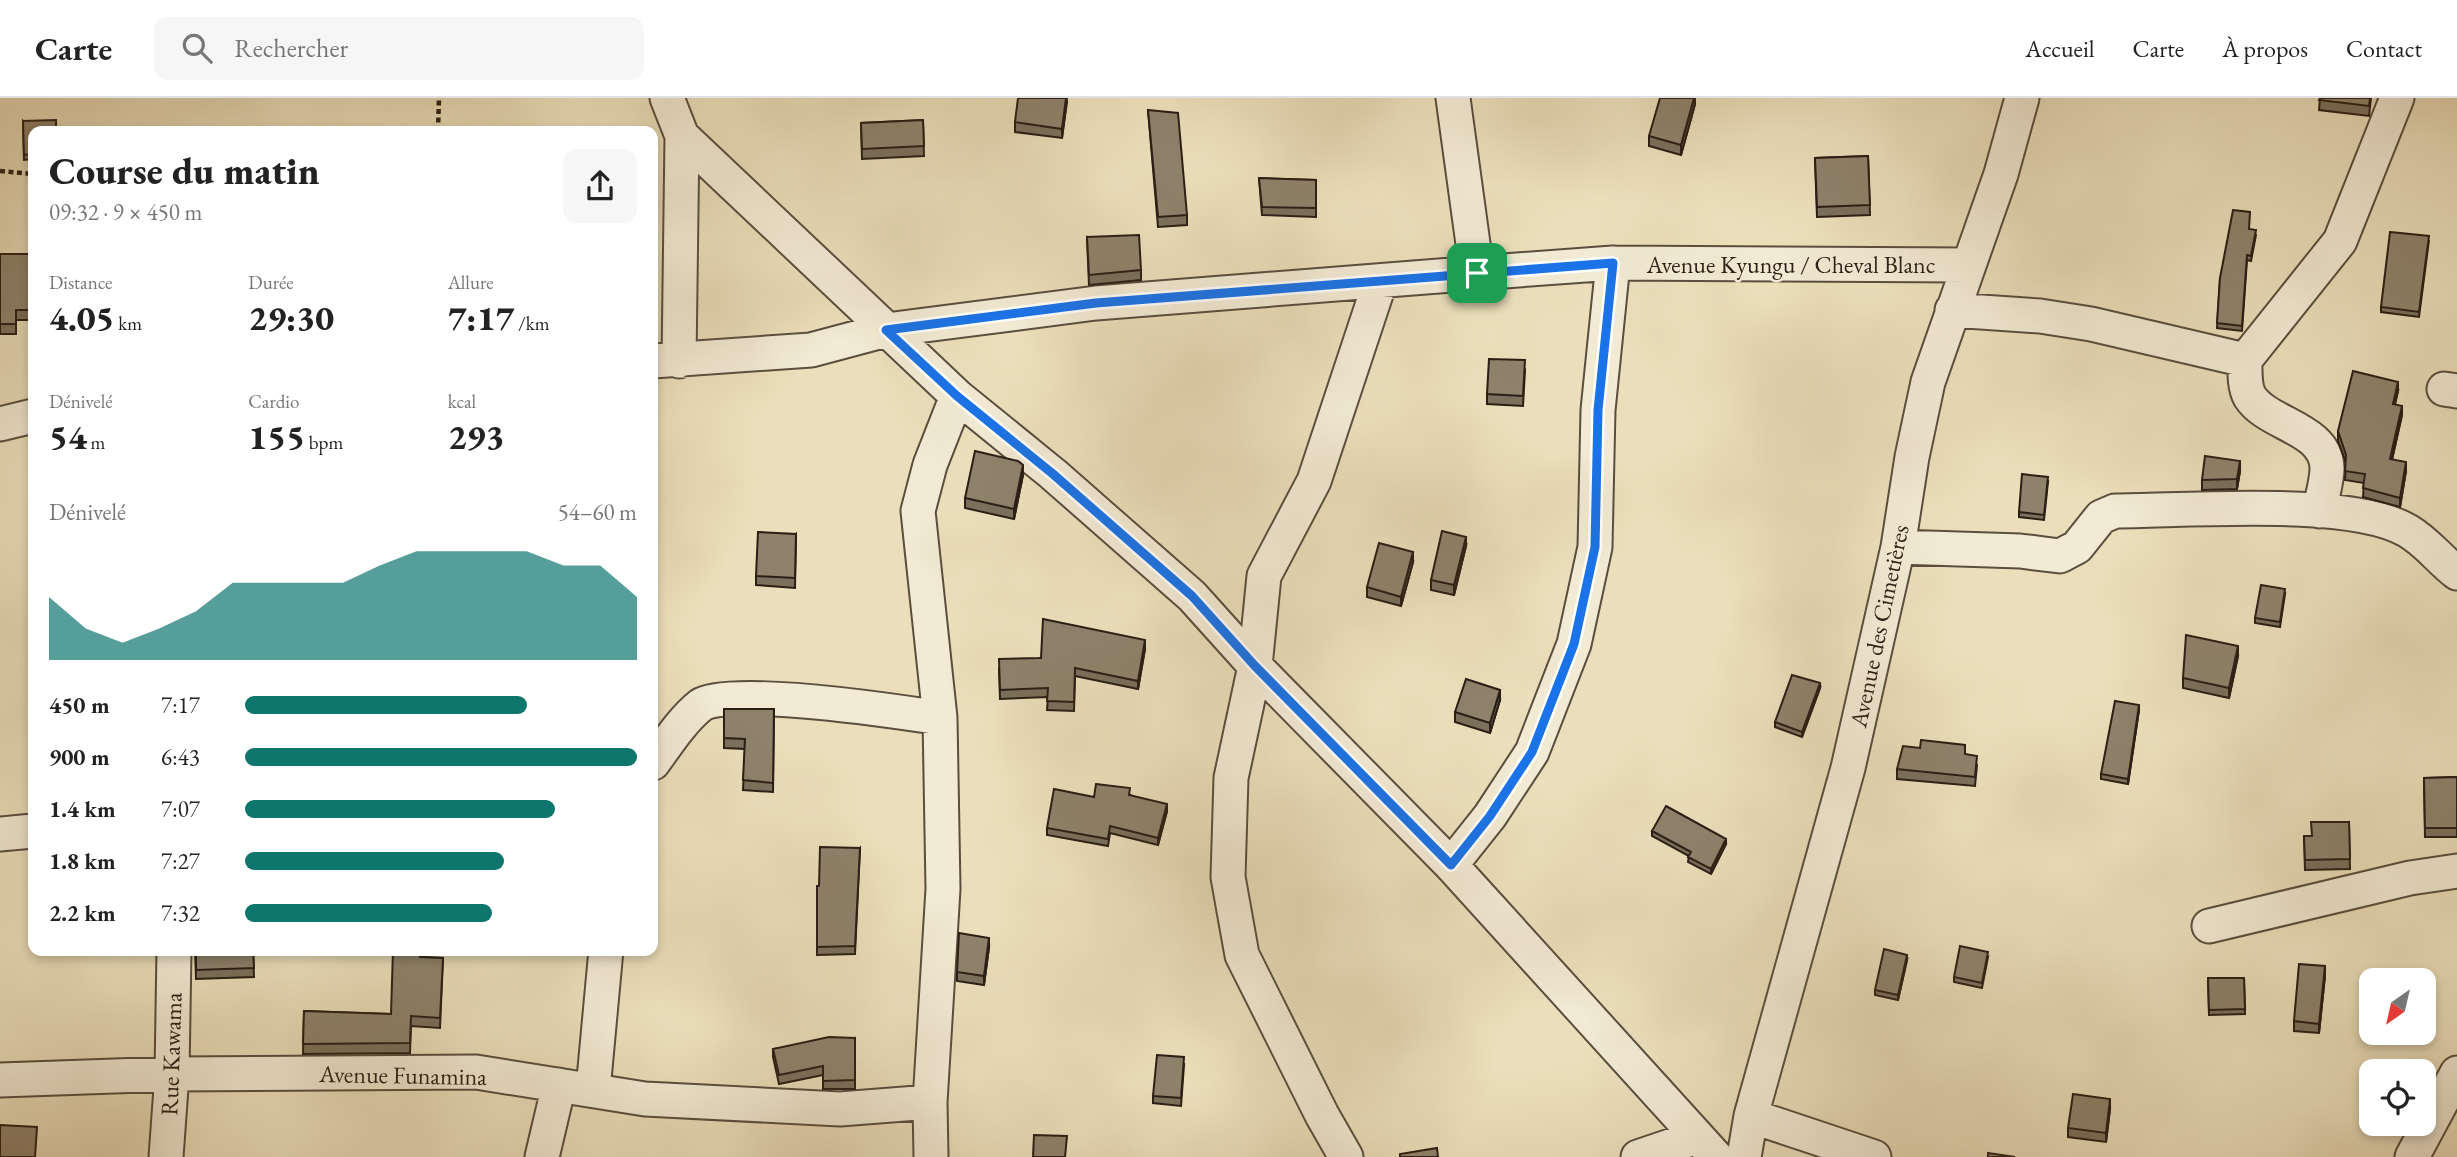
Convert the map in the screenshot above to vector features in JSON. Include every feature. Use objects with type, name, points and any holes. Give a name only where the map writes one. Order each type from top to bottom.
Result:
[{"type":"street","points":[[667,98],[682,136],[886,330],[957,396],[1053,474],[1192,596],[1255,666],[1451,865],[1706,1147]]},
{"type":"street","points":[[1453,98],[1477,273]]},
{"type":"street","name":"Avenue des Cimetières","points":[[1744,1157],[1751,1116],[1848,768],[1898,547],[1912,457],[1928,382],[2001,174],[2022,98]]},
{"type":"street","points":[[2319,511],[2327,467],[2319,448],[2301,431],[2250,397],[2245,379],[2245,360],[2340,241],[2397,98]]},
{"type":"street","points":[[666,361],[682,136]]},
{"type":"street","points":[[1451,865],[1490,816],[1532,752],[1574,644],[1595,547],[1598,410],[1613,263]]},
{"type":"street","name":"Avenue Kyungu / Cheval Blanc","points":[[666,361],[811,350],[886,330],[1096,303],[1477,273],[1613,263],[1969,265]]},
{"type":"street","points":[[1346,1157],[1322,1115],[1242,955],[1228,877],[1231,778],[1255,666],[1264,576],[1314,481],[1380,282]]},
{"type":"street","points":[[1952,310],[2040,316],[2091,324],[2245,360]]},
{"type":"street","points":[[931,1157],[930,1102],[943,888],[940,718],[918,511],[930,465],[957,396]]},
{"type":"street","points":[[0,424],[28,417]]},
{"type":"street","points":[[1898,547],[2020,551],[2060,556],[2077,547],[2101,517],[2115,511],[2319,511],[2369,517],[2406,530],[2457,573]]},
{"type":"street","points":[[658,757],[703,703],[725,698],[770,696],[788,702],[875,708],[940,718]]},
{"type":"street","points":[[0,834],[28,831]]},
{"type":"street","points":[[2209,926],[2410,878],[2457,870]]},
{"type":"street","name":"Rue Kawama","points":[[166,1157],[172,1074],[174,956]]},
{"type":"street","points":[[593,1090],[605,956]]},
{"type":"street","name":"Avenue Funamina","points":[[0,1080],[172,1074],[476,1072],[645,1099],[839,1109],[930,1102]]},
{"type":"street","points":[[2412,1157],[2457,1073]]},
{"type":"street","points":[[542,1157],[559,1085]]},
{"type":"street","points":[[1751,1116],[1874,1157]]},
{"type":"street","points":[[1638,1157],[1706,1147]]},
{"type":"path","points":[[438,126],[439,98]]},
{"type":"path","points":[[0,171],[28,174]]},
{"type":"building","points":[[1018,98],[1066,98],[1062,129],[1015,122]]},
{"type":"building","points":[[1660,98],[1694,98],[1681,145],[1649,136]]},
{"type":"building","points":[[2370,98],[2369,106],[2319,100]]},
{"type":"building","points":[[1148,110],[1178,113],[1187,215],[1158,217]]},
{"type":"building","points":[[56,120],[56,126],[28,126],[28,155],[24,155],[23,121]]},
{"type":"building","points":[[923,120],[924,146],[862,149],[861,123]]},
{"type":"building","points":[[1868,156],[1870,205],[1817,207],[1815,158]]},
{"type":"building","points":[[1259,178],[1316,180],[1316,208],[1262,207]]},
{"type":"building","points":[[2233,210],[2250,212],[2249,229],[2256,230],[2251,256],[2247,255],[2242,326],[2217,323],[2220,278]]},
{"type":"building","points":[[2390,232],[2429,236],[2419,312],[2381,307]]},
{"type":"building","points":[[1139,235],[1141,270],[1089,275],[1087,237]]},
{"type":"building","points":[[0,254],[28,254],[28,310],[16,310],[16,324],[0,324]]},
{"type":"building","points":[[1489,359],[1525,360],[1523,396],[1487,394]]},
{"type":"building","points":[[2353,371],[2398,382],[2393,404],[2402,406],[2390,459],[2406,462],[2400,498],[2363,488],[2365,474],[2345,471],[2346,455],[2338,431]]},
{"type":"building","points":[[975,451],[1018,461],[1023,465],[1014,509],[965,498]]},
{"type":"building","points":[[2205,456],[2240,461],[2237,479],[2202,480]]},
{"type":"building","points":[[2022,474],[2048,477],[2044,515],[2019,512]]},
{"type":"building","points":[[1442,531],[1466,537],[1454,585],[1431,580]]},
{"type":"building","points":[[758,532],[796,534],[795,578],[756,576]]},
{"type":"building","points":[[1379,543],[1413,552],[1401,597],[1367,587]]},
{"type":"building","points":[[2261,585],[2285,589],[2280,622],[2255,618]]},
{"type":"building","points":[[1043,619],[1145,640],[1138,681],[1075,668],[1074,702],[1047,701],[1048,688],[1000,690],[999,659],[1041,658]]},
{"type":"building","points":[[2186,635],[2238,646],[2229,688],[2183,678]]},
{"type":"building","points":[[1792,675],[1820,683],[1802,732],[1775,722]]},
{"type":"building","points":[[1466,679],[1500,690],[1490,723],[1455,712]]},
{"type":"building","points":[[2115,701],[2139,705],[2128,779],[2101,774]]},
{"type":"building","points":[[724,709],[774,709],[773,783],[743,780],[745,739],[724,738]]},
{"type":"building","points":[[1921,740],[1965,745],[1965,754],[1977,756],[1975,777],[1897,769],[1903,746],[1920,748]]},
{"type":"building","points":[[2457,777],[2457,828],[2425,828],[2424,778]]},
{"type":"building","points":[[1096,784],[1130,788],[1129,795],[1167,804],[1158,838],[1110,826],[1108,839],[1047,828],[1054,789],[1094,797]]},
{"type":"building","points":[[1666,806],[1726,839],[1711,869],[1688,857],[1691,852],[1652,831]]},
{"type":"building","points":[[2311,822],[2349,822],[2350,859],[2305,860],[2304,836],[2312,836]]},
{"type":"building","points":[[820,847],[860,848],[855,946],[817,947]]},
{"type":"building","points":[[959,933],[989,938],[984,976],[957,972]]},
{"type":"building","points":[[1960,946],[1988,952],[1982,983],[1954,977]]},
{"type":"building","points":[[1884,949],[1907,955],[1898,995],[1875,990]]},
{"type":"building","points":[[196,956],[253,956],[254,968],[196,970]]},
{"type":"building","points":[[393,956],[443,958],[440,1018],[411,1016],[410,1043],[303,1044],[304,1011],[391,1014]]},
{"type":"building","points":[[2299,964],[2325,966],[2319,1024],[2294,1021]]},
{"type":"building","points":[[2208,978],[2244,978],[2245,1009],[2209,1010]]},
{"type":"building","points":[[829,1037],[855,1038],[855,1080],[823,1081],[823,1066],[779,1075],[773,1049]]},
{"type":"building","points":[[1157,1055],[1184,1057],[1181,1098],[1153,1096]]},
{"type":"building","points":[[2073,1094],[2110,1099],[2106,1133],[2068,1128]]},
{"type":"building","points":[[0,1125],[37,1127],[35,1157],[0,1157]]},
{"type":"building","points":[[1034,1135],[1067,1136],[1065,1157],[1033,1157]]},
{"type":"building","points":[[1437,1148],[1438,1157],[1400,1157],[1400,1154]]},
{"type":"building","points":[[1988,1153],[2015,1157],[1988,1157]]},
{"type":"route","points":[[1613,263],[1598,410],[1599,461],[1595,547],[1574,644],[1532,752],[1490,816],[1451,865],[1255,666],[1192,596],[1053,474],[957,396],[886,330],[1096,303],[1477,273],[1613,263]]}]
